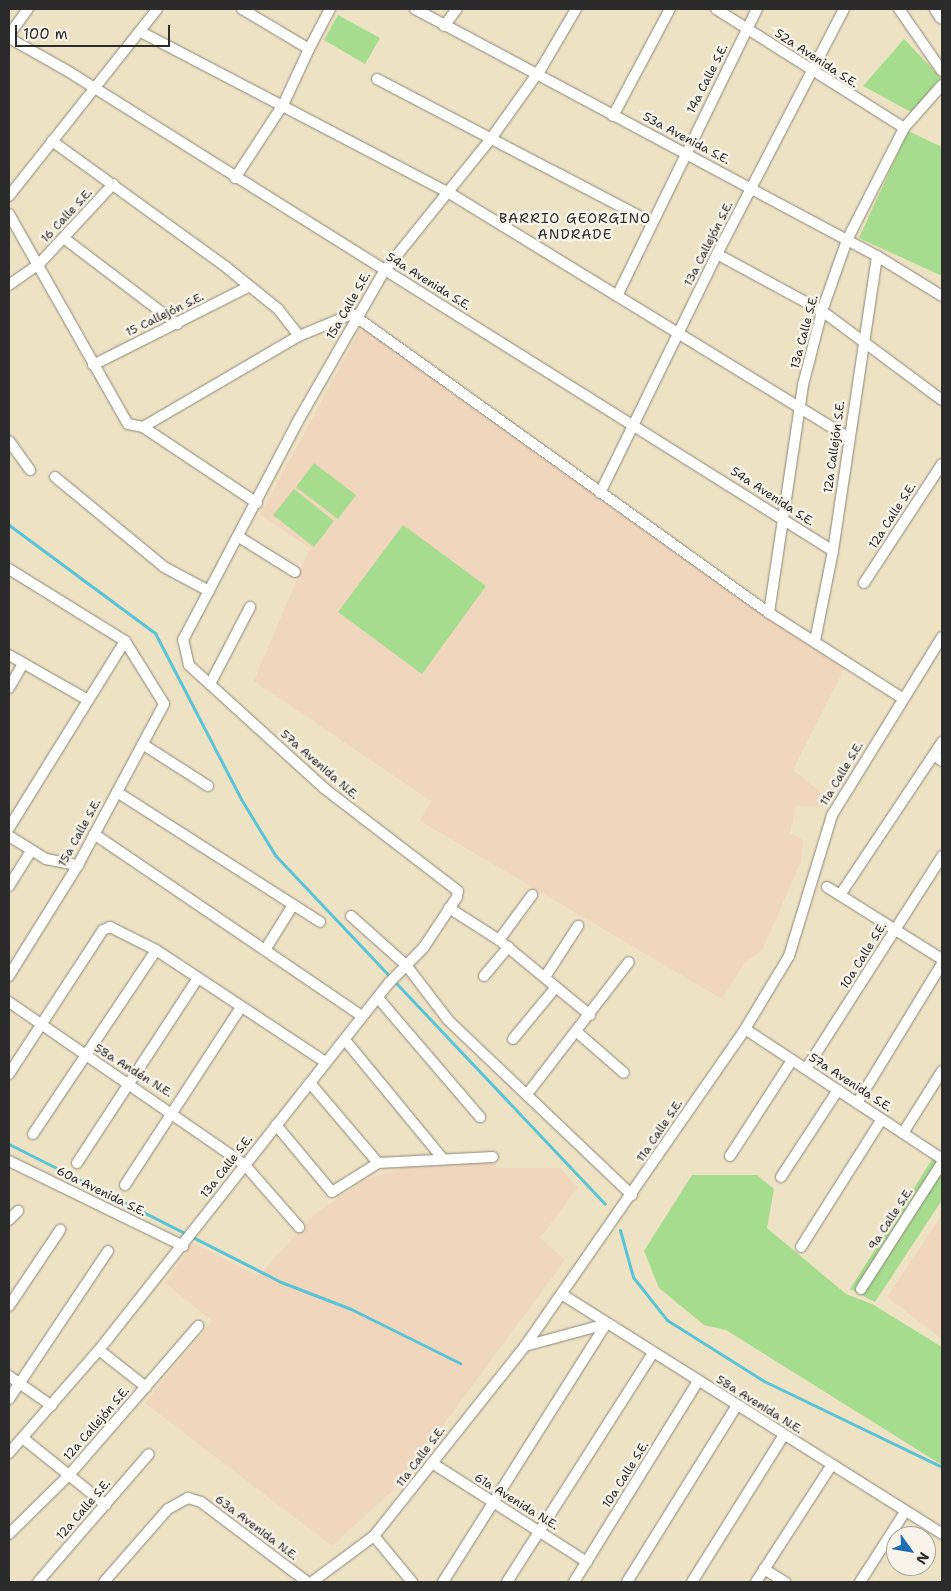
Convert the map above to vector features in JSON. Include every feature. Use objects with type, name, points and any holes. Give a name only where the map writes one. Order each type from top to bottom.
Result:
[{"type":"main road","points":[[937,9],[942,17]]},
{"type":"street","points":[[9,37],[28,9]]},
{"type":"street","points":[[9,196],[141,32],[157,9]]},
{"type":"street","points":[[242,9],[309,49]]},
{"type":"street","points":[[234,178],[284,103],[330,9]]},
{"type":"street","name":"53a Avenida S.E.","points":[[415,9],[877,256],[942,296]]},
{"type":"street","points":[[444,26],[457,9]]},
{"type":"street","name":"15a Calle S.E.","points":[[183,640],[357,316],[385,270],[450,194],[490,140],[536,75],[576,9]]},
{"type":"street","points":[[613,116],[670,9]]},
{"type":"street","name":"52a Avenida S.E.","points":[[716,9],[810,71],[904,128]]},
{"type":"street","name":"14a Calle S.E.","points":[[617,296],[684,152],[757,9]]},
{"type":"street","name":"13a Callejón S.E.","points":[[600,493],[717,254],[810,71],[844,9]]},
{"type":"street","points":[[899,9],[942,71]]},
{"type":"street","points":[[141,32],[284,103],[450,194],[850,438]]},
{"type":"street","name":"54a Avenida S.E.","points":[[9,37],[234,178],[633,423],[833,551]]},
{"type":"street","points":[[377,79],[490,140],[651,222]]},
{"type":"street","name":"13a Calle S.E.","points":[[769,613],[786,520],[802,408],[803,385],[822,311],[847,240],[904,128],[942,85]]},
{"type":"street","points":[[52,141],[113,184],[278,309],[300,336]]},
{"type":"street","name":"16 Calle S.E.","points":[[9,285],[39,264],[65,239],[113,184]]},
{"type":"street","points":[[9,214],[39,264],[120,417],[143,427],[257,503]]},
{"type":"street","points":[[65,239],[177,324]]},
{"type":"street","points":[[717,254],[822,311],[861,337],[942,400]]},
{"type":"street","name":"12a Callejón S.E.","points":[[815,641],[833,551],[850,438],[861,337],[877,256]]},
{"type":"street","name":"15 Callejón S.E.","points":[[92,364],[177,324],[248,287]]},
{"type":"street","points":[[143,427],[300,336],[352,314],[769,613],[902,698]]},
{"type":"street","points":[[9,441],[30,470]]},
{"type":"street","name":"12a Calle S.E.","points":[[864,583],[942,464]]},
{"type":"street","points":[[55,477],[164,567],[209,591]]},
{"type":"street","points":[[239,537],[296,572]]},
{"type":"street","points":[[9,569],[125,641],[86,699],[9,828]]},
{"type":"street","points":[[210,684],[250,607]]},
{"type":"street","name":"11a Calle S.E.","points":[[312,1582],[374,1536],[525,1346],[563,1295],[744,1029],[789,956],[832,814],[902,698],[942,637]]},
{"type":"street","name":"57a Avenida N.E.","points":[[183,640],[189,665],[324,788],[458,891]]},
{"type":"street","name":"15a Calle S.E.","points":[[9,976],[78,865],[117,792],[164,711],[162,697],[125,641]]},
{"type":"street","points":[[9,655],[86,699]]},
{"type":"street","points":[[9,688],[23,664]]},
{"type":"street","points":[[840,895],[938,758],[942,742]]},
{"type":"street","points":[[144,745],[208,786]]},
{"type":"street","points":[[117,792],[320,922]]},
{"type":"street","points":[[94,834],[362,1016]]},
{"type":"street","points":[[9,836],[31,851],[60,863],[78,865]]},
{"type":"street","points":[[9,886],[31,851]]},
{"type":"street","name":"10a Calle S.E.","points":[[806,1069],[942,856]]},
{"type":"street","points":[[827,887],[942,959]]},
{"type":"street","name":"13a Calle S.E.","points":[[9,1453],[24,1439],[99,1350],[388,983],[424,947],[458,891]]},
{"type":"street","points":[[499,940],[532,895]]},
{"type":"street","points":[[265,950],[293,904]]},
{"type":"street","points":[[449,908],[499,940],[590,1015]]},
{"type":"street","points":[[351,916],[406,965],[448,1020],[528,1093],[632,1195]]},
{"type":"street","points":[[545,977],[578,926]]},
{"type":"street","points":[[9,1074],[103,930],[110,927],[156,950],[325,1062]]},
{"type":"street","points":[[484,976],[508,948]]},
{"type":"street","points":[[33,1134],[84,1055],[156,950]]},
{"type":"street","points":[[528,1093],[577,1032],[629,962]]},
{"type":"street","points":[[857,1102],[942,964]]},
{"type":"street","points":[[78,1163],[198,978]]},
{"type":"street","points":[[513,1039],[556,987]]},
{"type":"street","points":[[378,998],[480,1117]]},
{"type":"street","name":"58a Andén N.E.","points":[[9,1002],[84,1055],[174,1112],[244,1164],[299,1227]]},
{"type":"street","points":[[125,1185],[241,1007]]},
{"type":"street","name":"57a Avenida S.E.","points":[[744,1029],[942,1159]]},
{"type":"street","points":[[577,1032],[624,1073]]},
{"type":"street","points":[[345,1040],[443,1159]]},
{"type":"street","points":[[730,1156],[792,1060]]},
{"type":"street","points":[[903,1133],[942,1071]]},
{"type":"street","points":[[310,1083],[378,1163]]},
{"type":"street","points":[[781,1177],[838,1090]]},
{"type":"street","points":[[801,1247],[882,1119]]},
{"type":"street","points":[[276,1125],[332,1192],[378,1163],[493,1158]]},
{"type":"street","name":"60a Avenida S.E.","points":[[9,1160],[188,1238]]},
{"type":"street","name":"9a Calle S.E.","points":[[861,1289],[942,1163]]},
{"type":"street","points":[[9,1220],[18,1211]]},
{"type":"street","points":[[9,1306],[60,1230]]},
{"type":"street","points":[[9,1399],[108,1251]]},
{"type":"street","name":"58a Avenida N.E.","points":[[563,1295],[831,1466],[942,1534]]},
{"type":"street","points":[[525,1346],[565,1331],[606,1324]]},
{"type":"street","points":[[443,1582],[606,1324]]},
{"type":"street","name":"12a Callejón S.E.","points":[[9,1534],[70,1474],[198,1326]]},
{"type":"street","points":[[99,1350],[146,1386]]},
{"type":"street","points":[[507,1582],[653,1353]]},
{"type":"street","points":[[9,1376],[52,1406]]},
{"type":"street","name":"10a Calle S.E.","points":[[574,1582],[698,1382]]},
{"type":"street","points":[[627,1582],[737,1406]]},
{"type":"street","points":[[692,1582],[784,1435]]},
{"type":"street","points":[[24,1439],[70,1474],[106,1505]]},
{"type":"street","name":"12a Calle S.E.","points":[[38,1582],[149,1454]]},
{"type":"street","name":"61a Avenida N.E.","points":[[432,1463],[587,1562]]},
{"type":"street","points":[[756,1582],[831,1466]]},
{"type":"street","name":"63a Avenida N.E.","points":[[104,1582],[168,1509],[188,1498],[200,1502],[307,1582]]},
{"type":"street","points":[[860,1582],[906,1512]]},
{"type":"street","points":[[374,1536],[412,1582]]},
{"type":"street","points":[[764,1569],[785,1582]]},
{"type":"shaded area","points":[[362,326],[844,669],[793,770],[829,799],[823,807],[796,806],[790,833],[803,839],[801,861],[762,951],[745,962],[722,999],[420,821],[431,801],[254,681],[310,548],[260,515]]},
{"type":"shaded area","points":[[495,1160],[496,1168],[560,1168],[578,1187],[540,1238],[565,1260],[399,1485],[332,1546],[145,1403],[212,1321],[165,1283],[193,1243],[258,1276],[316,1213],[366,1179],[419,1163]]},
{"type":"shaded area","points":[[942,1214],[942,1339],[887,1297]]},
{"type":"green space","points":[[338,15],[380,38],[365,64],[324,40]]},
{"type":"green space","points":[[904,39],[941,78],[911,112],[863,86]]},
{"type":"green space","points":[[908,131],[942,147],[942,276],[859,238]]},
{"type":"green space","points":[[314,463],[356,495],[338,519],[296,487]]},
{"type":"green space","points":[[294,489],[334,521],[314,547],[273,515]]},
{"type":"green space","points":[[403,525],[486,586],[422,674],[338,612]]},
{"type":"green space","points":[[933,1158],[942,1164],[942,1200],[875,1302],[850,1289]]},
{"type":"green space","points":[[692,1175],[757,1175],[774,1189],[767,1228],[846,1294],[872,1304],[942,1347],[942,1465],[726,1330],[704,1325],[659,1288],[644,1251]]},
{"type":"waterway","points":[[9,525],[155,633],[241,799],[275,855],[605,1204]]},
{"type":"waterway","points":[[9,1144],[281,1282],[351,1309],[460,1363]]},
{"type":"waterway","points":[[620,1230],[633,1277],[667,1320],[764,1381],[942,1467]]},
{"type":"district","name":"BARRIO GEORGINO ANDRADE","points":[[575,226]]}]
